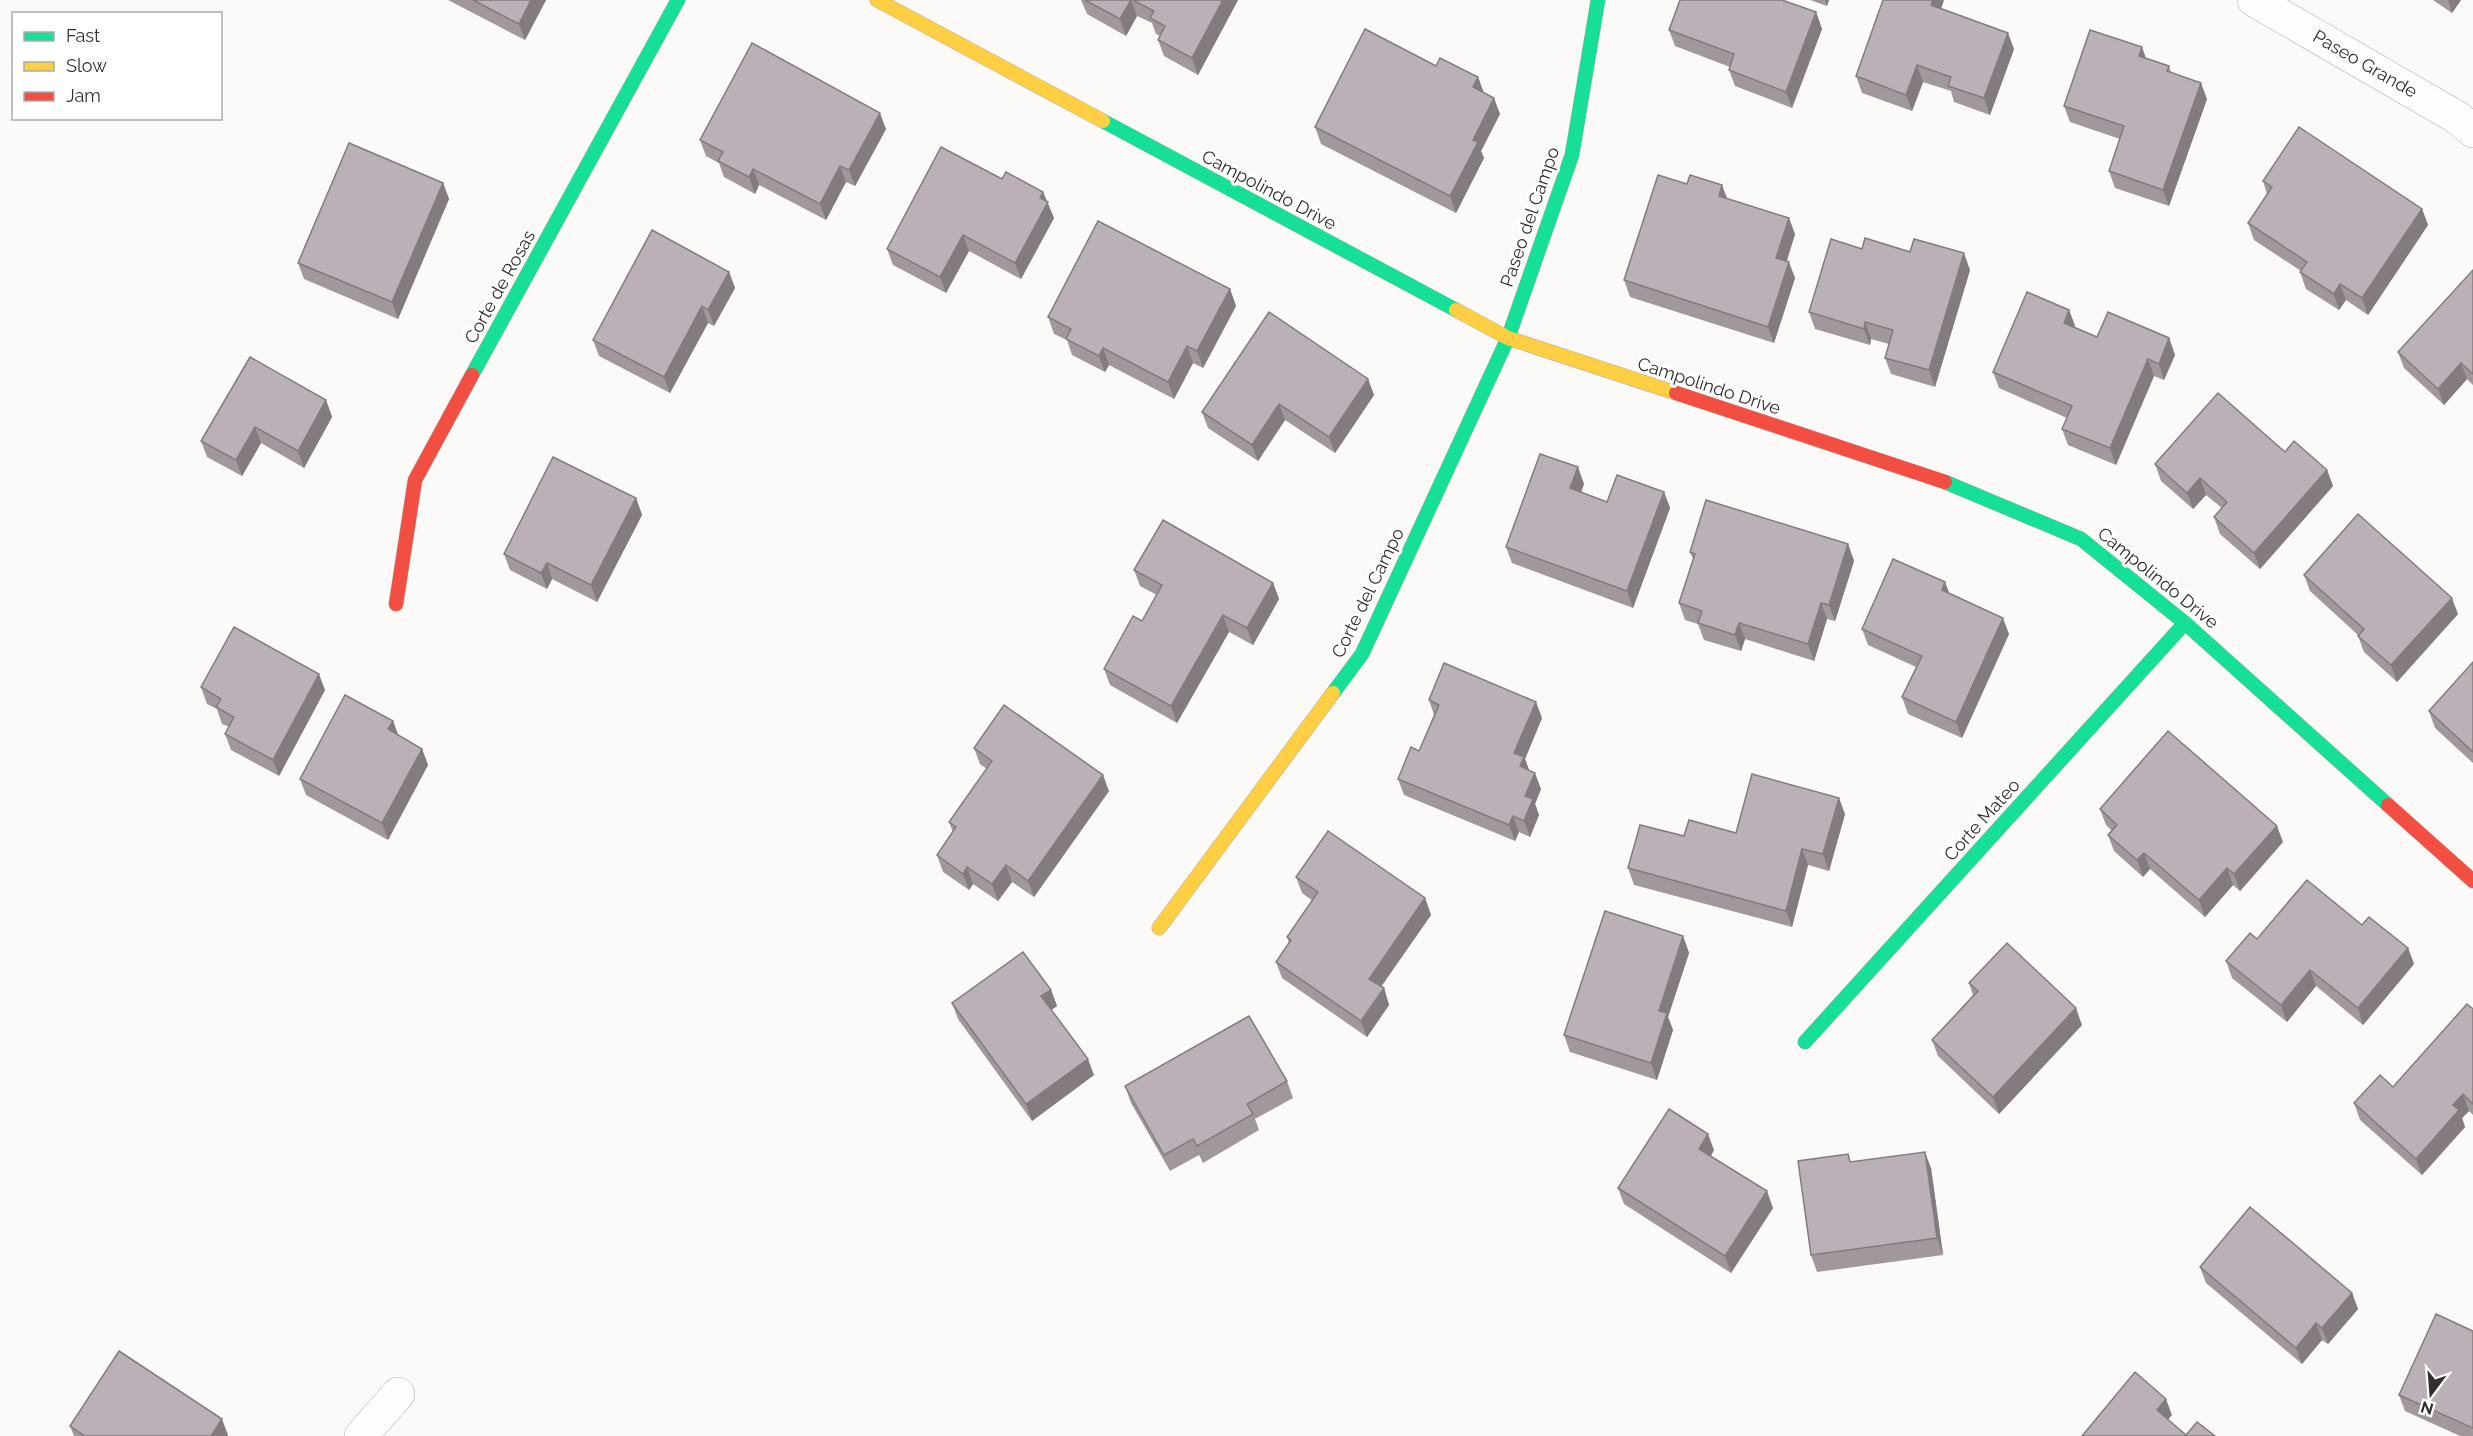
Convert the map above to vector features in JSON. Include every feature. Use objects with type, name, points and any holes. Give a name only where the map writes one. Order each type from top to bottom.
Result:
[{"type":"street","name":"Corte de Rosas","points":[[396,604],[415,480],[678,0]]},
{"type":"street","name":"Campolindo Drive","points":[[876,0],[1508,338],[1960,487],[2081,539],[2185,622],[2473,881]]},
{"type":"street","name":"Paseo del Campo","points":[[1508,338],[1572,155],[1598,0]]},
{"type":"street","name":"Paseo Grande","points":[[2254,0],[2458,118],[2473,131]]},
{"type":"street","name":"Corte del Campo","points":[[1159,928],[1362,654],[1508,338]]},
{"type":"street","name":"Corte Mateo","points":[[1805,1042],[2185,622]]},
{"type":"street","points":[[361,1436],[398,1394]]},
{"type":"building","points":[[473,0],[531,0],[519,24]]},
{"type":"building","points":[[1085,0],[1131,0],[1120,19]]},
{"type":"building","points":[[1133,0],[1223,0],[1192,58],[1158,40],[1165,26],[1150,18],[1154,11]]},
{"type":"building","points":[[1680,0],[1782,0],[1816,12],[1786,92],[1729,70],[1734,54],[1669,30]]},
{"type":"building","points":[[1883,0],[1933,0],[1931,5],[2008,33],[1984,98],[1948,86],[1951,77],[1917,65],[1906,95],[1856,76]]},
{"type":"building","points":[[1365,29],[1436,66],[1440,58],[1478,77],[1473,87],[1494,98],[1473,140],[1478,142],[1450,196],[1315,127]]},
{"type":"building","points":[[2090,30],[2142,47],[2139,56],[2169,66],[2167,71],[2201,83],[2163,190],[2109,171],[2124,126],[2064,106]]},
{"type":"building","points":[[752,43],[880,113],[849,170],[840,166],[820,204],[753,169],[749,177],[718,161],[723,152],[700,140]]},
{"type":"building","points":[[2299,127],[2422,209],[2362,298],[2340,284],[2334,294],[2300,272],[2307,262],[2248,223],[2272,187],[2263,181]]},
{"type":"building","points":[[349,143],[443,183],[392,302],[298,263]]},
{"type":"building","points":[[941,147],[1002,179],[1006,172],[1043,192],[1040,198],[1048,202],[1015,263],[963,235],[940,277],[887,249]]},
{"type":"building","points":[[1658,175],[1687,184],[1690,175],[1722,185],[1719,196],[1789,218],[1776,258],[1789,262],[1768,327],[1624,280]]},
{"type":"building","points":[[1098,221],[1230,289],[1197,351],[1187,346],[1168,382],[1103,348],[1099,356],[1066,339],[1071,329],[1048,317]]},
{"type":"building","points":[[652,230],[729,272],[708,310],[702,306],[664,377],[593,340]]},
{"type":"building","points":[[1865,238],[1910,252],[1914,239],[1964,253],[1929,370],[1885,358],[1893,330],[1865,322],[1864,329],[1809,312],[1831,239],[1862,249]]},
{"type":"building","points":[[2473,270],[2473,374],[2461,363],[2438,389],[2398,352]]},
{"type":"building","points":[[2027,292],[2069,310],[2064,323],[2097,337],[2108,312],[2169,338],[2159,364],[2148,359],[2110,448],[2062,429],[2072,406],[1993,372]]},
{"type":"building","points":[[1269,312],[1368,379],[1329,437],[1279,404],[1252,445],[1202,412]]},
{"type":"building","points":[[250,357],[326,400],[298,451],[255,427],[236,460],[201,441]]},
{"type":"building","points":[[2218,393],[2285,452],[2294,441],[2327,470],[2254,553],[2214,517],[2227,502],[2200,478],[2187,493],[2155,464]]},
{"type":"building","points":[[1540,454],[1578,467],[1570,488],[1607,502],[1617,475],[1664,492],[1627,591],[1506,547]]},
{"type":"building","points":[[553,457],[636,498],[591,585],[547,563],[541,573],[504,554]]},
{"type":"building","points":[[1706,500],[1848,544],[1829,605],[1821,603],[1808,644],[1739,623],[1735,635],[1698,623],[1702,611],[1679,603],[1695,554],[1690,552]]},
{"type":"building","points":[[2358,514],[2452,598],[2391,665],[2358,636],[2364,629],[2304,575]]},
{"type":"building","points":[[1163,520],[1273,583],[1247,628],[1223,615],[1171,706],[1104,669],[1133,616],[1142,621],[1162,585],[1134,570]]},
{"type":"building","points":[[1893,559],[1945,582],[1942,590],[2003,618],[1956,722],[1902,697],[1922,656],[1862,629]]},
{"type":"building","points":[[234,627],[319,674],[273,760],[225,734],[234,717],[216,707],[221,699],[201,687]]},
{"type":"building","points":[[2473,662],[2473,752],[2429,711]]},
{"type":"building","points":[[1444,663],[1536,702],[1514,753],[1524,757],[1520,766],[1535,773],[1525,796],[1533,799],[1524,821],[1513,816],[1509,825],[1398,779],[1411,747],[1419,751],[1439,705],[1429,700]]},
{"type":"building","points":[[345,695],[393,721],[388,729],[422,749],[382,823],[300,779]]},
{"type":"building","points":[[1004,705],[1103,775],[1028,881],[1006,865],[992,884],[967,867],[963,874],[937,855],[956,827],[949,822],[992,761],[974,748]]},
{"type":"building","points":[[2168,731],[2277,826],[2234,874],[2227,868],[2199,900],[2144,853],[2137,860],[2108,835],[2117,825],[2100,809]]},
{"type":"building","points":[[1752,774],[1839,798],[1823,854],[1802,849],[1786,911],[1628,868],[1640,825],[1684,836],[1689,820],[1736,833]]},
{"type":"building","points":[[1328,831],[1425,898],[1369,979],[1384,988],[1361,1021],[1276,962],[1291,940],[1287,937],[1318,892],[1296,877]]},
{"type":"building","points":[[2307,880],[2362,925],[2369,917],[2408,948],[2358,1008],[2310,970],[2281,1005],[2226,961],[2250,933],[2257,939]]},
{"type":"building","points":[[1605,911],[1683,936],[1659,1011],[1667,1013],[1651,1063],[1564,1035]]},
{"type":"building","points":[[2007,943],[2076,1008],[1993,1097],[1932,1040],[1978,991],[1969,983]]},
{"type":"building","points":[[1023,952],[1051,990],[1041,996],[1088,1059],[1026,1104],[952,1003]]},
{"type":"building","points":[[2467,1004],[2473,1009],[2473,1104],[2463,1094],[2453,1105],[2459,1110],[2416,1159],[2354,1103],[2380,1075],[2393,1087]]},
{"type":"building","points":[[1249,1016],[1287,1081],[1247,1104],[1253,1114],[1197,1146],[1193,1139],[1164,1155],[1125,1086]]},
{"type":"building","points":[[1669,1109],[1708,1134],[1699,1149],[1767,1191],[1725,1256],[1618,1188]]},
{"type":"building","points":[[1925,1152],[1937,1238],[1811,1255],[1798,1161],[1848,1154],[1850,1162]]},
{"type":"building","points":[[2250,1207],[2352,1293],[2322,1328],[2316,1323],[2296,1348],[2200,1267]]},
{"type":"building","points":[[2436,1314],[2473,1331],[2473,1428],[2399,1395]]},
{"type":"building","points":[[119,1351],[222,1419],[211,1436],[85,1436],[70,1426]]},
{"type":"building","points":[[2135,1372],[2166,1399],[2157,1410],[2186,1435],[2197,1422],[2215,1436],[2082,1436]]},
{"type":"traffic: fast","points":[[472,375],[678,0]]},
{"type":"traffic: fast","points":[[1333,693],[1362,654],[1508,338],[1572,155],[1598,0]]},
{"type":"traffic: fast","points":[[1103,121],[1456,310]]},
{"type":"traffic: fast","points":[[1945,482],[2081,539],[2185,623],[2388,805]]},
{"type":"traffic: fast","points":[[1805,1042],[2185,623]]},
{"type":"traffic: slow","points":[[877,0],[1103,121]]},
{"type":"traffic: slow","points":[[1456,310],[1508,338],[1676,393]]},
{"type":"traffic: slow","points":[[1159,928],[1333,693]]},
{"type":"traffic: jam","points":[[396,604],[415,480],[472,375]]},
{"type":"traffic: jam","points":[[1676,393],[1945,482]]},
{"type":"traffic: jam","points":[[2388,805],[2473,881]]}]
